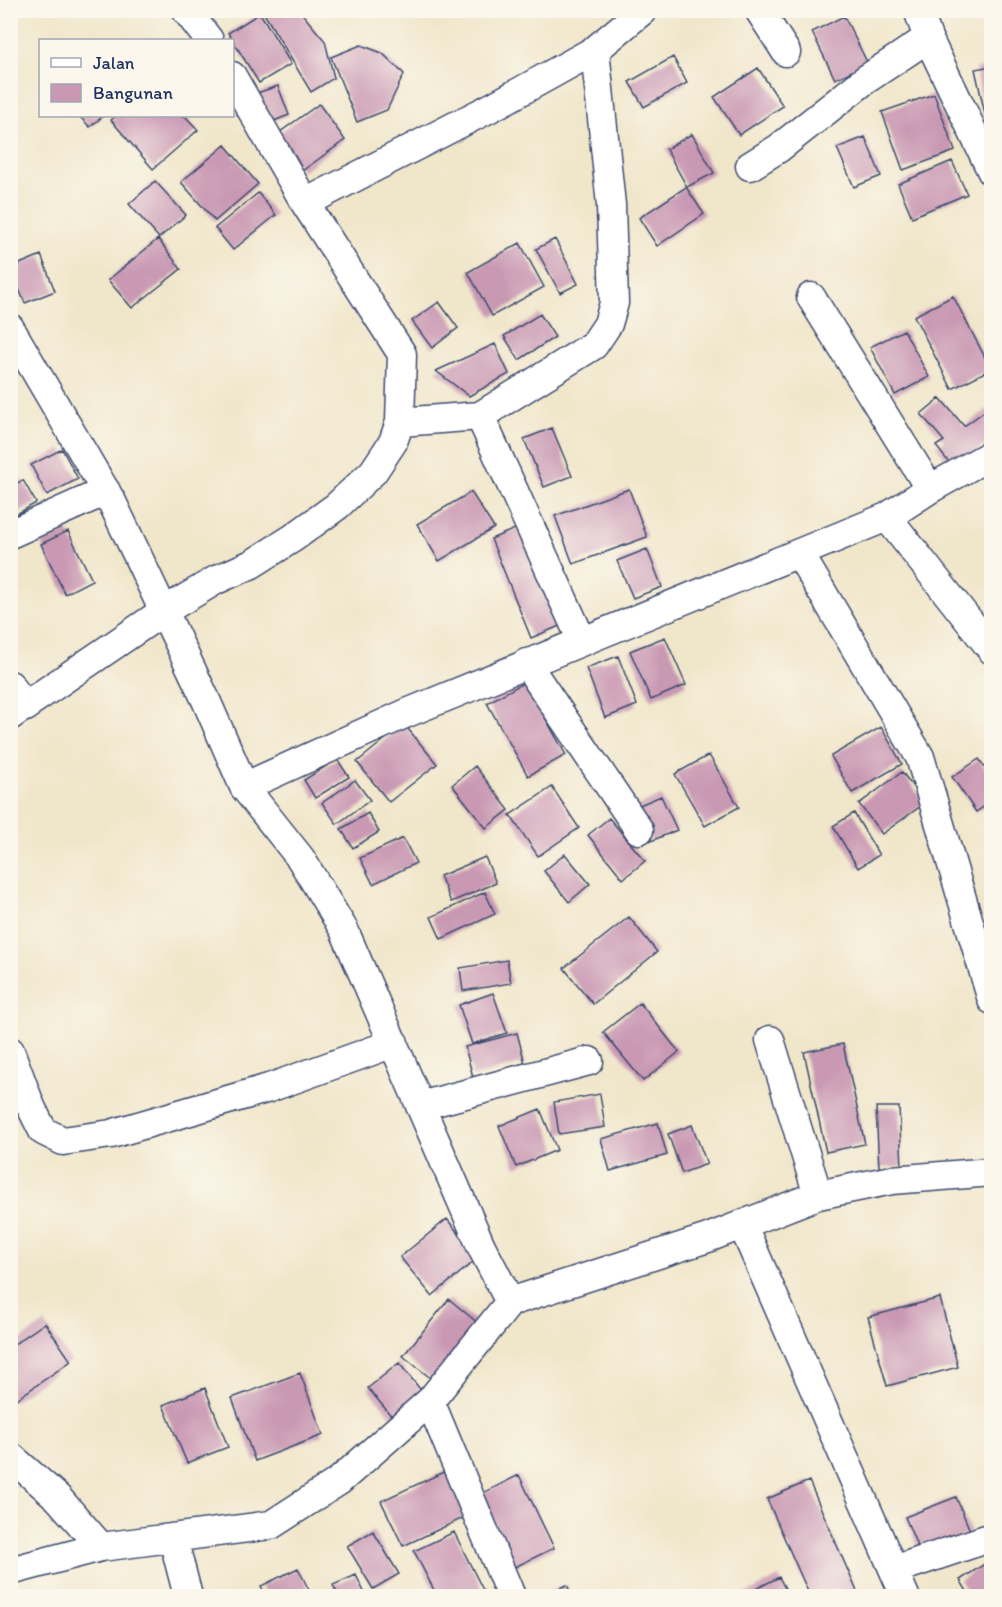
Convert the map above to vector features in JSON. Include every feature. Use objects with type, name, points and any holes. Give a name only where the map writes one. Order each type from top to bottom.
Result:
[{"type":"street","points":[[186,10],[208,39]]},
{"type":"street","points":[[304,203],[495,106],[595,50],[643,10]]},
{"type":"street","points":[[759,10],[786,52]]},
{"type":"street","points":[[918,10],[928,38],[992,172]]},
{"type":"street","points":[[750,166],[779,148],[865,80],[928,38]]},
{"type":"street","points":[[400,422],[480,416],[594,345],[608,324],[614,303],[611,205],[595,50]]},
{"type":"street","points":[[16,703],[216,580],[268,554],[338,506],[374,472],[393,442],[400,422],[402,354],[304,203],[234,80]]},
{"type":"street","points":[[811,297],[930,489]]},
{"type":"street","points":[[10,328],[106,491],[164,611],[244,787],[301,859],[344,930],[481,1246],[510,1302]]},
{"type":"street","points":[[480,416],[582,641]]},
{"type":"street","points":[[244,787],[407,713],[886,517],[992,454]]},
{"type":"street","points":[[10,534],[106,491]]},
{"type":"street","points":[[886,517],[992,650]]},
{"type":"street","points":[[799,553],[920,757],[992,1000]]},
{"type":"street","points":[[526,663],[639,830]]},
{"type":"street","points":[[770,1040],[818,1195]]},
{"type":"street","points":[[10,1051],[31,1107],[43,1131],[63,1141],[111,1134],[269,1088],[394,1043]]},
{"type":"street","points":[[420,1106],[589,1061]]},
{"type":"street","points":[[10,1571],[102,1547],[271,1524],[339,1481],[430,1401],[510,1302],[708,1238],[818,1195],[892,1180],[992,1172]]},
{"type":"street","points":[[742,1224],[905,1596]]},
{"type":"street","points":[[430,1401],[511,1596]]},
{"type":"street","points":[[10,1456],[58,1498],[102,1547]]},
{"type":"street","points":[[894,1570],[992,1537]]},
{"type":"street","points":[[173,1538],[188,1596]]},
{"type":"building","points":[[262,10],[299,10],[325,41],[334,78],[311,92]]},
{"type":"building","points":[[767,10],[799,10],[775,24]]},
{"type":"building","points":[[260,13],[291,64],[259,83],[234,43],[234,39],[228,33]]},
{"type":"building","points":[[844,16],[868,64],[835,79],[812,32]]},
{"type":"building","points":[[361,45],[382,53],[404,74],[387,110],[357,122],[331,57]]},
{"type":"building","points":[[673,57],[687,83],[644,107],[629,82]]},
{"type":"building","points":[[992,66],[992,122],[987,123],[975,69]]},
{"type":"building","points":[[758,68],[783,106],[739,135],[714,97]]},
{"type":"building","points":[[278,86],[289,115],[269,123],[257,93]]},
{"type":"building","points":[[934,94],[955,151],[903,170],[882,112]]},
{"type":"building","points":[[319,104],[345,140],[302,171],[276,135]]},
{"type":"building","points":[[80,117],[102,117],[90,127]]},
{"type":"building","points":[[115,117],[186,117],[198,130],[153,169],[111,120]]},
{"type":"building","points":[[692,134],[714,173],[687,187],[666,149]]},
{"type":"building","points":[[865,137],[881,176],[854,187],[837,148]]},
{"type":"building","points":[[225,145],[258,184],[215,221],[181,182]]},
{"type":"building","points":[[952,161],[967,194],[912,217],[898,184]]},
{"type":"building","points":[[155,181],[186,215],[159,238],[129,204]]},
{"type":"building","points":[[686,187],[704,214],[657,246],[639,218]]},
{"type":"building","points":[[258,193],[276,215],[233,250],[215,228]]},
{"type":"building","points":[[158,239],[181,269],[132,308],[108,280]]},
{"type":"building","points":[[555,239],[578,284],[560,293],[536,249]]},
{"type":"building","points":[[520,243],[544,287],[492,316],[468,272]]},
{"type":"building","points":[[41,255],[55,291],[25,303],[10,268]]},
{"type":"building","points":[[953,296],[991,369],[952,389],[914,316]]},
{"type":"building","points":[[439,302],[458,328],[432,348],[412,321]]},
{"type":"building","points":[[540,314],[555,337],[519,360],[504,336]]},
{"type":"building","points":[[904,330],[929,377],[895,395],[870,347]]},
{"type":"building","points":[[495,344],[509,374],[469,396],[436,371]]},
{"type":"building","points":[[940,398],[964,426],[992,406],[992,440],[953,468],[936,446],[944,441],[921,414]]},
{"type":"building","points":[[552,428],[572,476],[544,487],[524,439]]},
{"type":"building","points":[[62,449],[78,479],[47,495],[31,465]]},
{"type":"building","points":[[23,480],[36,503],[10,518],[10,487]]},
{"type":"building","points":[[629,489],[647,537],[573,564],[555,516]]},
{"type":"building","points":[[471,492],[494,528],[439,561],[417,524]]},
{"type":"building","points":[[522,526],[562,625],[531,638],[491,539]]},
{"type":"building","points":[[68,531],[92,580],[65,594],[41,544]]},
{"type":"building","points":[[647,549],[662,587],[633,598],[617,561]]},
{"type":"building","points":[[665,637],[686,685],[651,700],[630,651]]},
{"type":"building","points":[[618,656],[637,705],[605,718],[586,668]]},
{"type":"building","points":[[525,682],[566,755],[528,776],[487,703]]},
{"type":"building","points":[[404,724],[437,764],[389,802],[357,762]]},
{"type":"building","points":[[881,727],[902,764],[852,793],[831,756]]},
{"type":"building","points":[[709,755],[739,807],[705,826],[675,774]]},
{"type":"building","points":[[337,759],[349,777],[315,798],[304,780]]},
{"type":"building","points":[[979,759],[992,778],[992,801],[976,812],[952,777]]},
{"type":"building","points":[[475,766],[509,810],[486,828],[452,785]]},
{"type":"building","points":[[902,772],[925,803],[882,834],[859,804]]},
{"type":"building","points":[[355,780],[370,800],[337,824],[322,803]]},
{"type":"building","points":[[552,787],[579,828],[538,856],[510,815]]},
{"type":"building","points":[[661,796],[677,830],[651,841],[635,807]]},
{"type":"building","points":[[368,813],[379,832],[353,848],[341,829]]},
{"type":"building","points":[[854,813],[879,855],[858,868],[833,826]]},
{"type":"building","points":[[609,818],[645,861],[623,879],[588,835]]},
{"type":"building","points":[[403,838],[416,863],[373,884],[360,858]]},
{"type":"building","points":[[565,854],[590,884],[569,902],[544,871]]},
{"type":"building","points":[[485,857],[496,883],[451,902],[440,876]]},
{"type":"building","points":[[485,892],[495,914],[441,939],[431,917]]},
{"type":"building","points":[[629,917],[657,952],[593,1004],[564,968]]},
{"type":"building","points":[[507,960],[511,983],[463,991],[460,968]]},
{"type":"building","points":[[493,993],[507,1033],[472,1044],[459,1005]]},
{"type":"building","points":[[640,1003],[679,1052],[643,1081],[603,1032]]},
{"type":"building","points":[[517,1033],[525,1063],[473,1077],[465,1047]]},
{"type":"building","points":[[843,1044],[865,1144],[826,1152],[804,1052]]},
{"type":"building","points":[[600,1094],[605,1127],[559,1134],[554,1102]]},
{"type":"building","points":[[876,1107],[899,1107],[902,1167],[879,1168]]},
{"type":"building","points":[[540,1109],[557,1150],[516,1167],[499,1126]]},
{"type":"building","points":[[658,1123],[667,1155],[610,1171],[601,1139]]},
{"type":"building","points":[[692,1125],[707,1164],[682,1173],[668,1134]]},
{"type":"building","points":[[447,1219],[478,1258],[432,1296],[400,1257]]},
{"type":"building","points":[[940,1298],[958,1367],[887,1386],[868,1317]]},
{"type":"building","points":[[449,1299],[479,1324],[433,1380],[403,1356]]},
{"type":"building","points":[[45,1323],[71,1361],[14,1401],[10,1396],[10,1347]]},
{"type":"building","points":[[399,1363],[424,1394],[393,1418],[368,1388]]},
{"type":"building","points":[[300,1373],[323,1435],[255,1461],[232,1398]]},
{"type":"building","points":[[205,1388],[228,1447],[187,1463],[163,1405]]},
{"type":"building","points":[[450,1469],[472,1514],[403,1546],[381,1501]]},
{"type":"building","points":[[519,1475],[554,1548],[515,1567],[479,1495]]},
{"type":"building","points":[[809,1481],[859,1596],[810,1596],[767,1499]]},
{"type":"building","points":[[956,1497],[971,1533],[920,1553],[905,1517]]},
{"type":"building","points":[[373,1531],[399,1574],[373,1589],[347,1546]]},
{"type":"building","points":[[454,1532],[486,1596],[437,1596],[414,1551]]},
{"type":"building","points":[[986,1563],[992,1571],[992,1596],[970,1596],[960,1580]]},
{"type":"building","points":[[298,1568],[312,1596],[266,1596],[261,1586]]},
{"type":"building","points":[[356,1575],[366,1596],[339,1596],[333,1585]]},
{"type":"building","points":[[779,1577],[789,1596],[742,1596]]},
{"type":"building","points":[[567,1585],[572,1596],[538,1596]]}]
